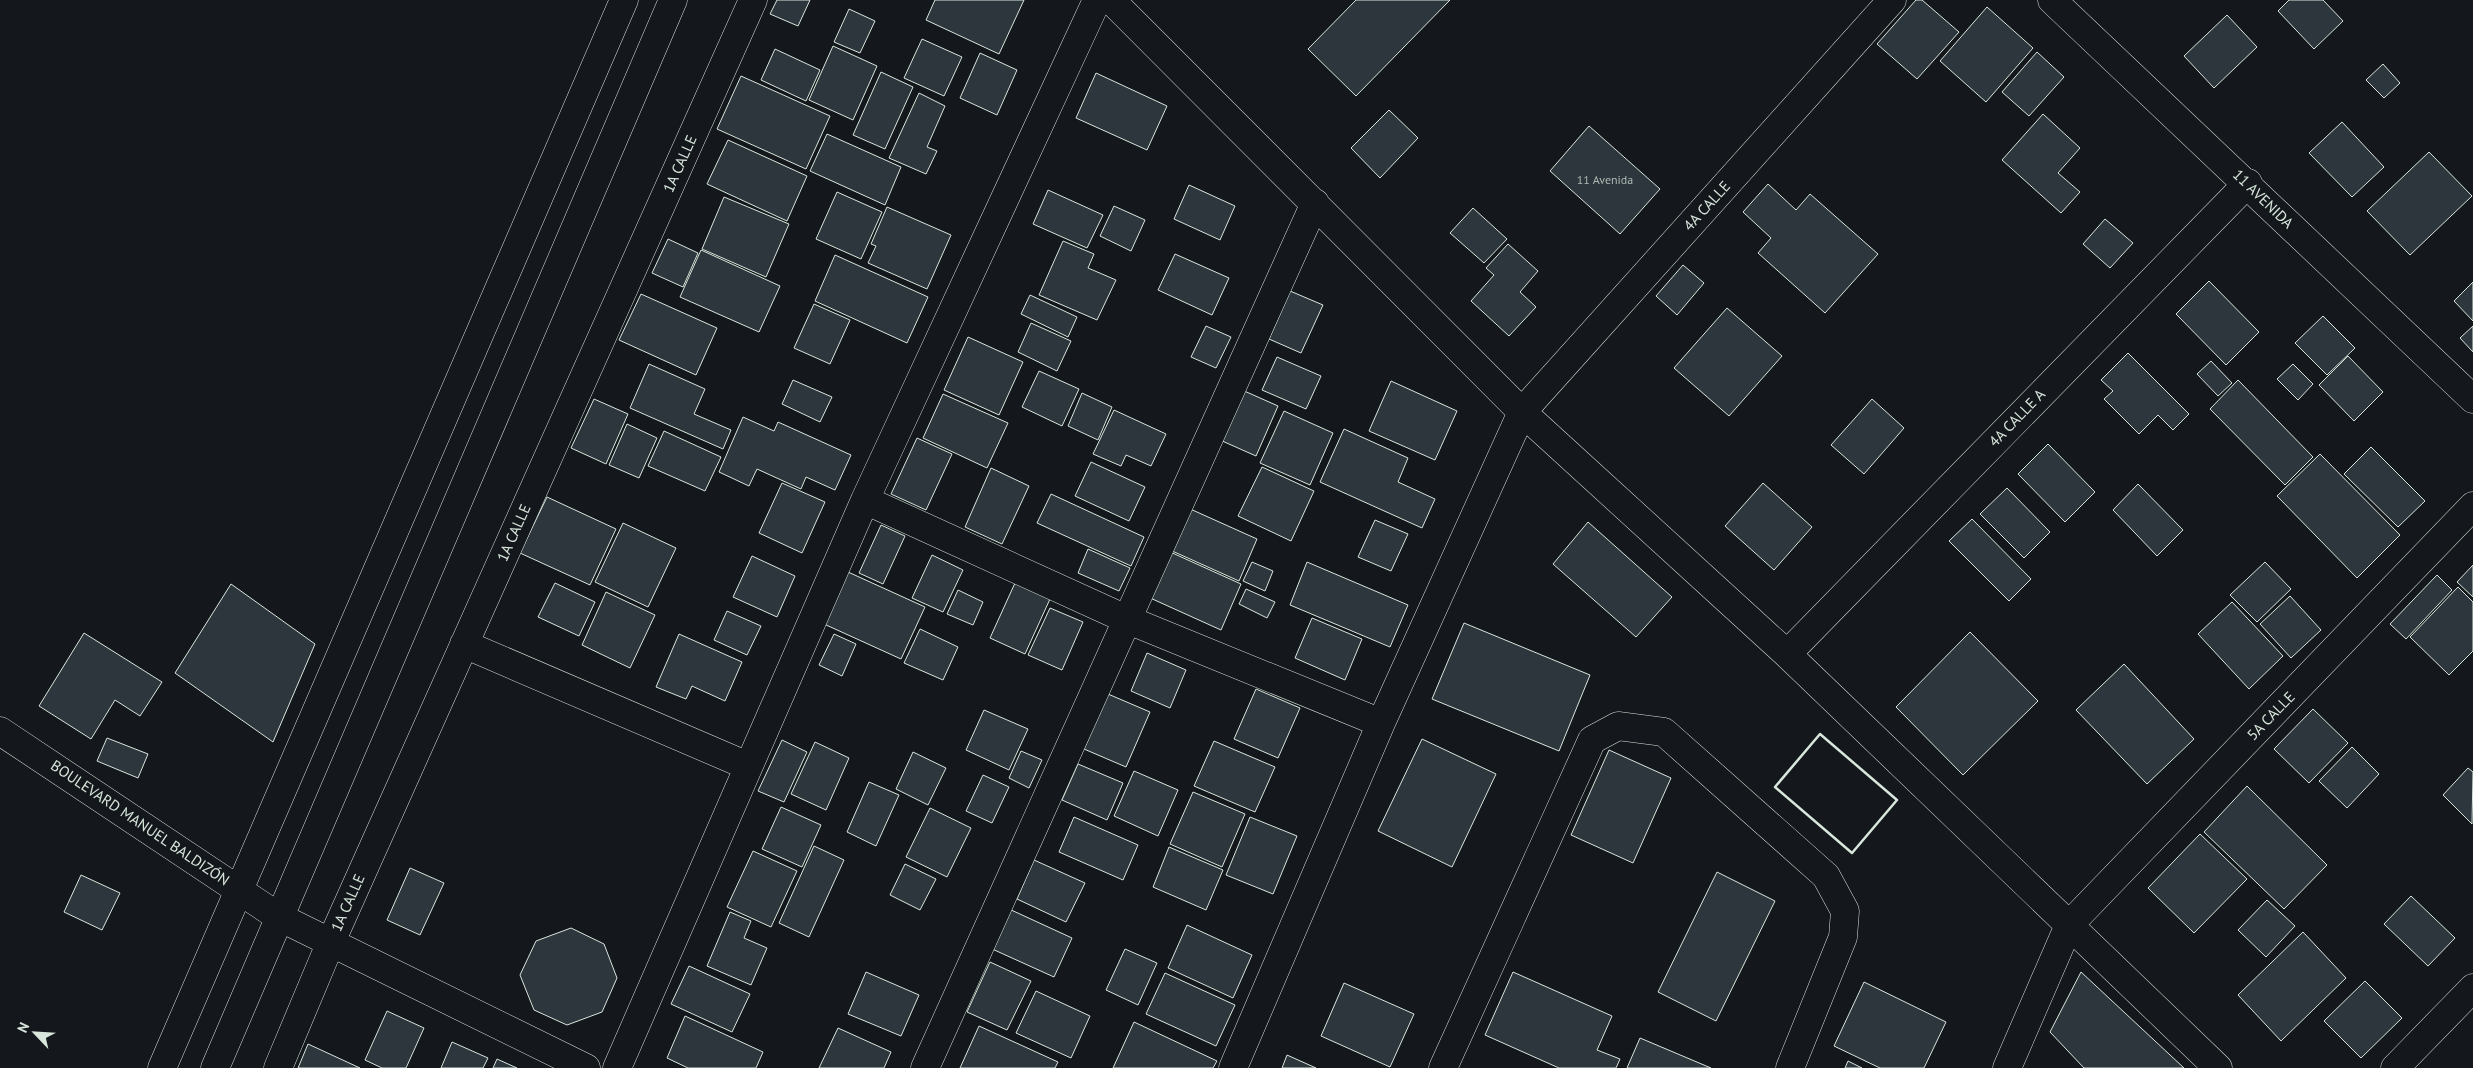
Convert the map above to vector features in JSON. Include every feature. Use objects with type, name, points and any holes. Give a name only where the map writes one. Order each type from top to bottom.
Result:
[{"type":"street","points":[[162,1068],[624,0]]},
{"type":"street","points":[[215,1068],[673,0]]},
{"type":"street","name":"1A CALLE","points":[[278,1068],[330,944],[754,0]]},
{"type":"street","points":[[617,1068],[865,500],[1097,0]]},
{"type":"street","points":[[1110,0],[1522,412],[1787,654],[2218,1068]]},
{"type":"street","name":"4A CALLE","points":[[1233,1068],[1381,723],[1522,412],[1892,0]]},
{"type":"street","name":"11 AVENIDA","points":[[2052,0],[2248,183],[2473,399]]},
{"type":"street","name":"4A CALLE A","points":[[1787,654],[2248,183]]},
{"type":"street","points":[[925,1068],[1315,203]]},
{"type":"street","points":[[865,500],[1126,619],[1381,723]]},
{"type":"street","name":"5A CALLE","points":[[2069,925],[2473,506]]},
{"type":"street","points":[[464,644],[748,766]]},
{"type":"street","points":[[1443,1068],[1592,740],[1618,726],[1664,732],[1826,876],[1845,911],[1843,937],[1790,1068]]},
{"type":"street","name":"BOULEVARD MANUEL BALDIZÓN","points":[[0,730],[279,917],[330,944],[586,1068]]},
{"type":"street","points":[[2007,1068],[2069,925]]},
{"type":"street","points":[[2395,1068],[2473,988]]},
{"type":"building","points":[[777,0],[810,0],[798,26],[770,14]]},
{"type":"building","points":[[935,0],[1024,0],[999,54],[926,20]]},
{"type":"building","points":[[1356,0],[1450,0],[1356,96],[1308,49]]},
{"type":"building","points":[[1916,0],[1922,0],[1959,32],[1917,79],[1877,44]]},
{"type":"building","points":[[2289,0],[2323,0],[2343,21],[2314,49],[2278,11]]},
{"type":"building","points":[[1987,7],[2033,48],[1986,102],[1940,61]]},
{"type":"building","points":[[849,9],[875,21],[860,53],[834,42]]},
{"type":"building","points":[[2227,15],[2257,47],[2214,88],[2184,56]]},
{"type":"building","points":[[922,39],[962,57],[944,96],[904,78]]},
{"type":"building","points":[[833,46],[877,66],[853,120],[809,100]]},
{"type":"building","points":[[775,49],[820,70],[806,101],[761,80]]},
{"type":"building","points":[[2037,52],[2064,77],[2029,116],[2002,92]]},
{"type":"building","points":[[980,53],[1017,70],[997,115],[960,98]]},
{"type":"building","points":[[2383,64],[2400,83],[2384,98],[2366,80]]},
{"type":"building","points":[[881,72],[913,87],[885,149],[853,135]]},
{"type":"building","points":[[1096,73],[1167,106],[1147,150],[1076,118]]},
{"type":"building","points":[[741,76],[830,116],[806,169],[717,129]]},
{"type":"building","points":[[919,93],[945,106],[927,147],[937,151],[926,174],[889,158]]},
{"type":"building","points":[[1389,110],[1418,138],[1380,178],[1351,148]]},
{"type":"building","points":[[2043,114],[2080,148],[2058,173],[2080,192],[2061,213],[2002,160]]},
{"type":"building","points":[[2342,122],[2384,167],[2352,197],[2309,153]]},
{"type":"building","points":[[1589,126],[1660,189],[1620,234],[1550,171]]},
{"type":"building","points":[[827,134],[901,167],[885,205],[810,171]]},
{"type":"building","points":[[728,140],[807,176],[787,221],[707,184]]},
{"type":"building","points":[[2429,152],[2472,196],[2410,255],[2367,211]]},
{"type":"building","points":[[1768,184],[1796,210],[1810,194],[1878,254],[1825,313],[1758,253],[1771,238],[1743,212]]},
{"type":"building","points":[[1189,185],[1235,206],[1220,240],[1174,219]]},
{"type":"building","points":[[1048,190],[1103,215],[1087,248],[1033,224]]},
{"type":"building","points":[[837,192],[882,212],[861,259],[816,239]]},
{"type":"building","points":[[724,197],[789,224],[766,277],[702,249]]},
{"type":"building","points":[[1114,206],[1145,220],[1131,251],[1100,236]]},
{"type":"building","points":[[887,207],[951,235],[927,289],[868,263],[876,246],[871,244]]},
{"type":"building","points":[[1473,208],[1507,239],[1484,263],[1450,233]]},
{"type":"building","points":[[2105,219],[2133,243],[2110,268],[2083,244]]},
{"type":"building","points":[[668,239],[698,253],[683,287],[652,273]]},
{"type":"building","points":[[1063,241],[1094,254],[1088,268],[1116,280],[1097,320],[1039,295]]},
{"type":"building","points":[[1508,244],[1538,271],[1520,292],[1536,307],[1509,336],[1471,301],[1494,275],[1486,268]]},
{"type":"building","points":[[701,250],[780,286],[759,332],[680,297]]},
{"type":"building","points":[[1175,254],[1229,278],[1212,315],[1158,290]]},
{"type":"building","points":[[835,255],[928,297],[907,343],[815,301]]},
{"type":"building","points":[[1683,265],[1704,283],[1677,315],[1656,296]]},
{"type":"building","points":[[2209,281],[2259,332],[2226,365],[2176,314]]},
{"type":"building","points":[[2473,282],[2473,321],[2454,301]]},
{"type":"building","points":[[1290,291],[1323,305],[1301,353],[1269,339]]},
{"type":"building","points":[[641,294],[717,328],[696,375],[619,340]]},
{"type":"building","points":[[1030,295],[1077,317],[1068,337],[1021,314]]},
{"type":"building","points":[[814,304],[850,320],[830,364],[794,348]]},
{"type":"building","points":[[1727,308],[1782,356],[1729,416],[1674,368]]},
{"type":"building","points":[[2323,316],[2355,348],[2327,375],[2295,343]]},
{"type":"building","points":[[1031,323],[1071,341],[1057,371],[1018,352]]},
{"type":"building","points":[[1206,326],[1231,337],[1216,368],[1191,357]]},
{"type":"building","points":[[2473,326],[2473,352],[2460,338]]},
{"type":"building","points":[[968,337],[1023,362],[999,415],[944,390]]},
{"type":"building","points":[[2128,353],[2189,414],[2173,430],[2158,415],[2139,434],[2104,399],[2113,391],[2101,380]]},
{"type":"building","points":[[2348,356],[2383,392],[2354,421],[2319,385]]},
{"type":"building","points":[[1277,357],[1321,376],[1306,409],[1262,390]]},
{"type":"building","points":[[2211,361],[2232,383],[2218,396],[2197,374]]},
{"type":"building","points":[[649,364],[705,389],[694,414],[731,430],[723,449],[630,408]]},
{"type":"building","points":[[2293,364],[2313,384],[2298,400],[2277,379]]},
{"type":"building","points":[[1039,371],[1079,389],[1062,426],[1022,407]]},
{"type":"building","points":[[793,380],[832,397],[820,422],[782,404]]},
{"type":"building","points":[[2238,380],[2313,457],[2285,485],[2210,409]]},
{"type":"building","points":[[1391,381],[1457,411],[1435,460],[1369,431]]},
{"type":"building","points":[[1242,390],[1278,406],[1256,456],[1220,440]]},
{"type":"building","points":[[1082,393],[1112,407],[1098,440],[1068,426]]},
{"type":"building","points":[[943,394],[1008,423],[987,468],[923,438]]},
{"type":"building","points":[[594,399],[628,414],[606,464],[571,448]]},
{"type":"building","points":[[1872,399],[1904,428],[1864,474],[1831,445]]},
{"type":"building","points":[[1114,410],[1166,434],[1151,466],[1126,455],[1121,466],[1093,454]]},
{"type":"building","points":[[1284,411],[1333,433],[1310,485],[1260,463]]},
{"type":"building","points":[[743,417],[774,431],[778,422],[851,455],[835,490],[806,477],[801,489],[757,469],[749,486],[719,472]]},
{"type":"building","points":[[627,424],[657,438],[639,478],[609,465]]},
{"type":"building","points":[[1344,429],[1408,458],[1398,482],[1435,499],[1422,528],[1320,482]]},
{"type":"building","points":[[664,431],[721,457],[705,491],[648,466]]},
{"type":"building","points":[[917,438],[952,454],[926,510],[891,494]]},
{"type":"building","points":[[2048,444],[2095,492],[2065,522],[2018,474]]},
{"type":"building","points":[[2371,447],[2425,501],[2398,527],[2344,474]]},
{"type":"building","points":[[2320,454],[2400,535],[2357,578],[2277,496]]},
{"type":"building","points":[[1091,462],[1145,487],[1129,521],[1075,496]]},
{"type":"building","points":[[1262,467],[1314,491],[1291,541],[1238,516]]},
{"type":"building","points":[[991,468],[1029,486],[1002,544],[965,527]]},
{"type":"building","points":[[782,483],[825,502],[802,553],[759,533]]},
{"type":"building","points":[[1763,483],[1812,527],[1774,570],[1725,526]]},
{"type":"building","points":[[2138,484],[2183,530],[2157,556],[2113,510]]},
{"type":"building","points":[[2007,488],[2050,532],[2024,558],[1980,514]]},
{"type":"building","points":[[1051,494],[1144,537],[1131,566],[1037,523]]},
{"type":"building","points":[[547,497],[616,529],[590,585],[520,553]]},
{"type":"building","points":[[1188,508],[1257,539],[1239,581],[1170,550]]},
{"type":"building","points":[[1972,519],[2031,579],[2009,601],[1949,541]]},
{"type":"building","points":[[1375,520],[1408,534],[1391,571],[1358,557]]},
{"type":"building","points":[[1588,522],[1672,597],[1636,637],[1553,564]]},
{"type":"building","points":[[623,523],[676,548],[648,607],[595,582]]},
{"type":"building","points":[[881,525],[905,536],[883,584],[859,573]]},
{"type":"building","points":[[1088,549],[1130,568],[1119,591],[1078,573]]},
{"type":"building","points":[[1168,551],[1241,584],[1221,630],[1148,597]]},
{"type":"building","points":[[932,555],[963,570],[943,612],[912,598]]},
{"type":"building","points":[[752,556],[795,576],[777,617],[733,597]]},
{"type":"building","points":[[1252,562],[1273,571],[1265,591],[1243,581]]},
{"type":"building","points":[[1307,562],[1408,605],[1390,647],[1290,605]]},
{"type":"building","points":[[2265,562],[2291,589],[2257,622],[2230,595]]},
{"type":"building","points":[[2473,565],[2473,597],[2457,582]]},
{"type":"building","points":[[848,572],[925,607],[901,659],[824,624]]},
{"type":"building","points":[[2437,575],[2452,590],[2406,639],[2390,624]]},
{"type":"building","points":[[555,583],[595,602],[579,636],[538,617]]},
{"type":"building","points":[[1015,583],[1050,599],[1025,654],[990,638]]},
{"type":"building","points":[[231,584],[315,644],[273,742],[175,673]]},
{"type":"building","points":[[2458,587],[2473,602],[2473,651],[2449,675],[2410,637]]},
{"type":"building","points":[[1246,589],[1275,602],[1267,618],[1239,604]]},
{"type":"building","points":[[958,590],[983,602],[973,625],[947,614]]},
{"type":"building","points":[[606,592],[655,615],[630,668],[582,645]]},
{"type":"building","points":[[2290,596],[2321,630],[2291,658],[2260,624]]},
{"type":"building","points":[[2232,602],[2283,656],[2249,689],[2198,634]]},
{"type":"building","points":[[1050,608],[1083,622],[1062,670],[1028,655]]},
{"type":"building","points":[[727,611],[761,626],[747,655],[714,640]]},
{"type":"building","points":[[1312,618],[1362,639],[1345,680],[1295,658]]},
{"type":"building","points":[[1464,623],[1590,675],[1559,751],[1432,699]]},
{"type":"building","points":[[920,629],[958,647],[943,680],[904,663]]},
{"type":"building","points":[[1970,632],[2038,701],[1963,775],[1896,707]]},
{"type":"building","points":[[84,633],[162,682],[140,716],[115,700],[91,739],[39,706]]},
{"type":"building","points":[[679,634],[742,662],[725,701],[692,686],[686,699],[656,687]]},
{"type":"building","points":[[834,634],[856,644],[842,676],[819,665]]},
{"type":"building","points":[[1147,653],[1186,670],[1170,708],[1131,691]]},
{"type":"building","points":[[2124,664],[2194,739],[2147,784],[2076,710]]},
{"type":"building","points":[[1256,689],[1300,708],[1278,758],[1234,739]]},
{"type":"building","points":[[1108,694],[1150,712],[1126,767],[1084,749]]},
{"type":"building","points":[[2313,709],[2348,743],[2309,783],[2274,749]]},
{"type":"building","points":[[984,710],[1028,729],[1009,770],[966,750]]},
{"type":"building","points":[[107,738],[148,754],[138,778],[97,761]]},
{"type":"building","points":[[1422,739],[1496,774],[1452,867],[1378,831]]},
{"type":"building","points":[[782,740],[807,752],[784,802],[758,791]]},
{"type":"building","points":[[1214,741],[1275,767],[1255,812],[1194,786]]},
{"type":"building","points":[[815,742],[849,758],[826,810],[791,794]]},
{"type":"building","points":[[2352,747],[2379,774],[2347,808],[2319,781]]},
{"type":"building","points":[[1609,750],[1671,778],[1633,863],[1571,835]]},
{"type":"building","points":[[1021,751],[1042,760],[1029,788],[1009,778]]},
{"type":"building","points":[[913,752],[946,768],[928,805],[896,789]]},
{"type":"building","points":[[1078,764],[1123,783],[1107,820],[1062,800]]},
{"type":"building","points":[[2468,768],[2473,772],[2472,824],[2443,795]]},
{"type":"building","points":[[1134,771],[1178,790],[1158,836],[1114,816]]},
{"type":"building","points":[[983,775],[1009,787],[992,823],[966,811]]},
{"type":"building","points":[[869,782],[899,795],[876,846],[847,832]]},
{"type":"building","points":[[2247,786],[2327,865],[2284,909],[2204,832]]},
{"type":"building","points":[[1193,792],[1245,814],[1222,867],[1170,844]]},
{"type":"building","points":[[781,807],[821,825],[802,867],[762,849]]},
{"type":"building","points":[[930,808],[971,828],[947,877],[906,857]]},
{"type":"building","points":[[1074,817],[1138,845],[1123,880],[1059,852]]},
{"type":"building","points":[[1250,817],[1297,836],[1273,894],[1226,875]]},
{"type":"building","points":[[2200,834],[2247,879],[2194,933],[2148,888]]},
{"type":"building","points":[[814,846],[844,860],[809,937],[779,923]]},
{"type":"building","points":[[1169,847],[1223,870],[1206,910],[1153,887]]},
{"type":"building","points":[[753,851],[797,871],[771,927],[727,907]]},
{"type":"building","points":[[1034,860],[1085,883],[1066,922],[1017,899]]},
{"type":"building","points":[[905,864],[936,879],[920,910],[890,895]]},
{"type":"building","points":[[410,868],[444,883],[420,935],[387,920]]},
{"type":"building","points":[[1717,872],[1775,901],[1716,1021],[1658,992]]},
{"type":"building","points":[[81,875],[120,893],[102,930],[64,912]]},
{"type":"building","points":[[2411,896],[2455,938],[2428,966],[2384,924]]},
{"type":"building","points":[[2267,900],[2295,926],[2266,957],[2238,930]]},
{"type":"building","points":[[1009,909],[1072,938],[1054,977],[990,948]]},
{"type":"building","points":[[730,912],[751,921],[744,938],[767,948],[751,985],[707,966]]},
{"type":"building","points":[[1187,925],[1252,955],[1233,998],[1168,968]]},
{"type":"building","points":[[571,928],[604,944],[617,978],[602,1012],[567,1025],[534,1010],[520,975],[536,941]]},
{"type":"building","points":[[2303,932],[2346,978],[2281,1041],[2238,995]]},
{"type":"building","points":[[1125,949],[1157,963],[1138,1005],[1106,990]]},
{"type":"building","points":[[990,962],[1031,981],[1007,1030],[967,1012]]},
{"type":"building","points":[[689,966],[750,994],[732,1032],[671,1004]]},
{"type":"building","points":[[866,972],[919,995],[901,1036],[848,1014]]},
{"type":"building","points":[[1513,972],[1612,1016],[1597,1050],[1620,1059],[1616,1068],[1559,1068],[1485,1035]]},
{"type":"building","points":[[2081,972],[2184,1068],[2084,1068],[2050,1032]]},
{"type":"building","points":[[1165,973],[1235,1005],[1216,1046],[1146,1014]]},
{"type":"building","points":[[2365,981],[2402,1018],[2361,1058],[2324,1021]]},
{"type":"building","points":[[1864,982],[1946,1022],[1924,1068],[1880,1068],[1834,1046]]},
{"type":"building","points":[[1344,983],[1414,1014],[1390,1067],[1321,1036]]},
{"type":"building","points":[[1036,991],[1090,1016],[1071,1058],[1016,1033]]},
{"type":"building","points":[[387,1011],[424,1028],[406,1068],[382,1068],[365,1060]]},
{"type":"building","points":[[685,1016],[763,1052],[756,1068],[688,1068],[667,1058]]},
{"type":"building","points":[[1134,1022],[1217,1061],[1213,1068],[1113,1068]]},
{"type":"building","points":[[979,1026],[1058,1062],[1055,1068],[960,1068]]},
{"type":"building","points":[[838,1028],[891,1052],[884,1068],[819,1068]]},
{"type":"building","points":[[1640,1038],[1711,1068],[1627,1068]]},
{"type":"building","points":[[452,1042],[488,1058],[483,1068],[441,1068]]},
{"type":"building","points":[[308,1044],[360,1068],[298,1068]]},
{"type":"building","points":[[1287,1055],[1316,1068],[1282,1068]]},
{"type":"building","points":[[497,1059],[517,1068],[493,1068]]},
{"type":"building","points":[[1848,1061],[1862,1068],[1845,1068]]},
{"type":"wall","points":[[1820,734],[1897,800],[1852,853],[1775,787],[1820,734]]}]
